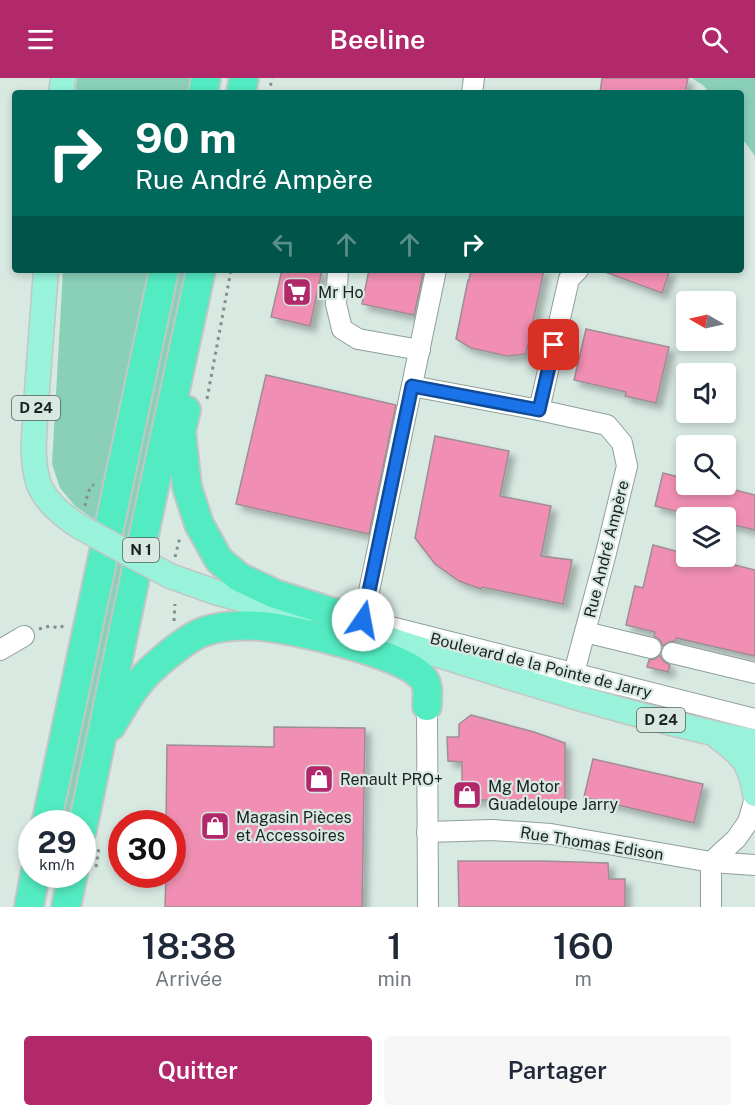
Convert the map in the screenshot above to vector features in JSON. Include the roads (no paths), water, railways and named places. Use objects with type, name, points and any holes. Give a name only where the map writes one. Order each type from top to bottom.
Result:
[{"type":"highway","name":"N 1","points":[[49,810],[163,273]]},
{"type":"highway","name":"N 1","points":[[95,810],[102,741],[200,273]]},
{"type":"highway","points":[[212,273],[181,430],[187,487],[199,524],[219,560],[239,577],[275,594],[335,614],[363,620]]},
{"type":"highway","points":[[102,741],[138,684],[156,666],[177,648],[205,631],[234,626],[293,631],[359,648],[408,665],[423,677],[428,687],[427,706]]},
{"type":"highway","points":[[29,907],[32,888]]},
{"type":"highway","points":[[66,907],[76,888]]},
{"type":"main road","name":"Boulevard de la Pointe de Jarry","points":[[46,273],[34,447],[37,478],[43,492],[56,508],[82,528],[170,576],[218,593],[571,684],[713,734],[755,742]]},
{"type":"main road","points":[[713,734],[741,754],[753,780],[755,796]]},
{"type":"street","points":[[338,273],[336,304],[342,329],[358,339],[420,350]]},
{"type":"street","points":[[363,620],[435,273]]},
{"type":"street","points":[[539,410],[569,279],[576,273]]},
{"type":"street","name":"Rue André Ampère","points":[[412,386],[608,425],[622,443],[627,466],[571,684]]},
{"type":"street","name":"Boulevard de la Pointe de Jarry","points":[[363,620],[571,684],[755,719]]},
{"type":"street","points":[[585,632],[651,648]]},
{"type":"street","points":[[0,650],[24,636]]},
{"type":"street","points":[[672,653],[755,674]]},
{"type":"street","points":[[427,706],[428,907]]},
{"type":"street","points":[[711,907],[711,862],[736,839],[748,822],[755,796]]},
{"type":"street","name":"Rue Thomas Edison","points":[[427,832],[492,830],[551,834],[711,862],[755,865]]},
{"type":"street","points":[[24,907],[30,888]]},
{"type":"place","name":"Mr Ho","points":[[297,292]]},
{"type":"place","name":"Renault PRO+","points":[[319,779]]},
{"type":"place","name":"Mg Motor Guadeloupe Jarry","points":[[467,795]]},
{"type":"place","name":"Magasin Pièces et Accessoires","points":[[215,826]]}]
